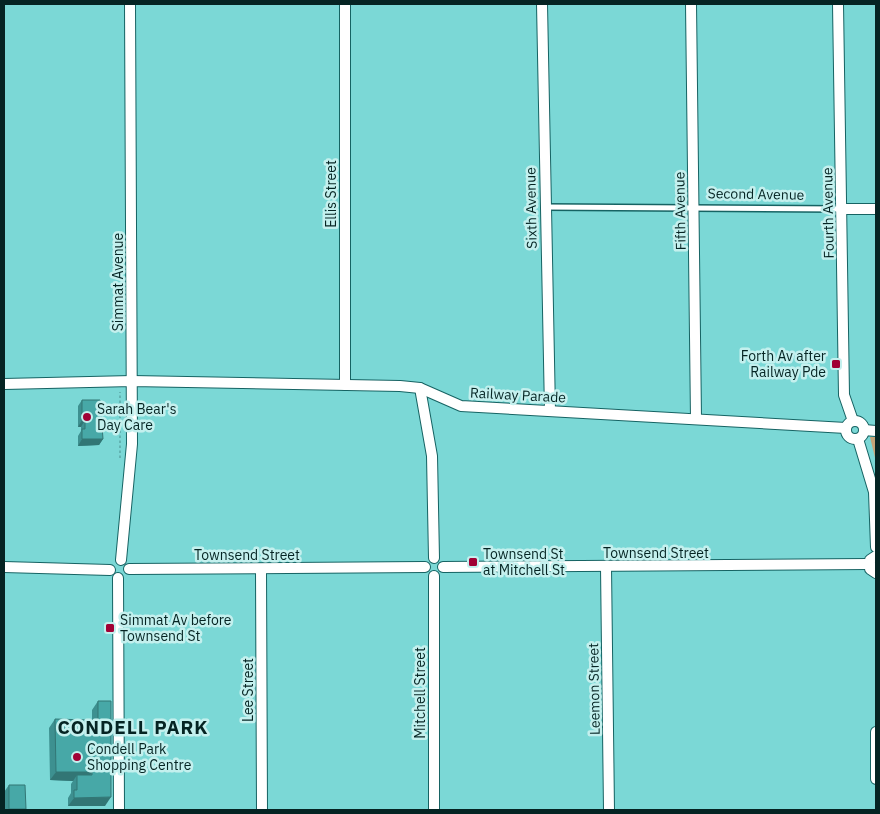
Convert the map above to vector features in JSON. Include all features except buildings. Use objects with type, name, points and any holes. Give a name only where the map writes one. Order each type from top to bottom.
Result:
[{"type":"street","name":"Simmat Avenue","points":[[121,560],[132,444],[130,4]]},
{"type":"street","name":"Ellis Street","points":[[344,4],[344,385]]},
{"type":"street","name":"Sixth Avenue","points":[[542,4],[550,411]]},
{"type":"street","name":"Fifth Avenue","points":[[690,4],[696,419]]},
{"type":"street","name":"Fourth Avenue","points":[[838,4],[844,394],[849,424]]},
{"type":"street","name":"Second Avenue","points":[[841,209],[876,209]]},
{"type":"street","name":"Railway Parade","points":[[4,384],[132,381],[420,388],[461,406],[696,419],[849,424]]},
{"type":"street","points":[[420,388],[432,456],[434,558]]},
{"type":"street","points":[[876,431],[861,434],[850,438],[849,424],[861,423],[861,434],[873,470],[876,503],[876,547]]},
{"type":"street","points":[[876,556],[868,564],[870,569],[876,573]]},
{"type":"street","points":[[434,558],[441,561],[443,567],[441,572],[434,576],[429,574],[425,567],[429,560],[434,558]]},
{"type":"street","points":[[121,560],[127,564],[129,569],[125,577],[118,578],[110,570],[112,564],[121,560]]},
{"type":"street","name":"Townsend Street","points":[[443,567],[868,564]]},
{"type":"street","points":[[4,567],[110,570]]},
{"type":"street","name":"Townsend Street","points":[[129,569],[261,570],[425,567]]},
{"type":"street","name":"Leemon Street","points":[[606,567],[609,810]]},
{"type":"street","name":"Lee Street","points":[[261,570],[262,810]]},
{"type":"street","name":"Mitchell Street","points":[[434,576],[434,810]]},
{"type":"street","points":[[118,578],[119,810]]},
{"type":"street","points":[[876,732],[876,779]]},
{"type":"lane","name":"Second Avenue","points":[[545,207],[841,209]]},
{"type":"path","points":[[120,389],[120,458]]},
{"type":"shaded area","points":[[870,437],[876,437],[876,462]]},
{"type":"place","name":"Forth Av after Railway Pde","points":[[836,364]]},
{"type":"place","name":"Sarah Bear's Day Care","points":[[87,417]]},
{"type":"place","name":"Townsend St at Mitchell St","points":[[473,562]]},
{"type":"place","name":"Simmat Av before Townsend St","points":[[110,628]]},
{"type":"place","name":"Condell Park Shopping Centre","points":[[77,757]]},
{"type":"district","name":"CONDELL PARK","points":[[133,727]]}]
